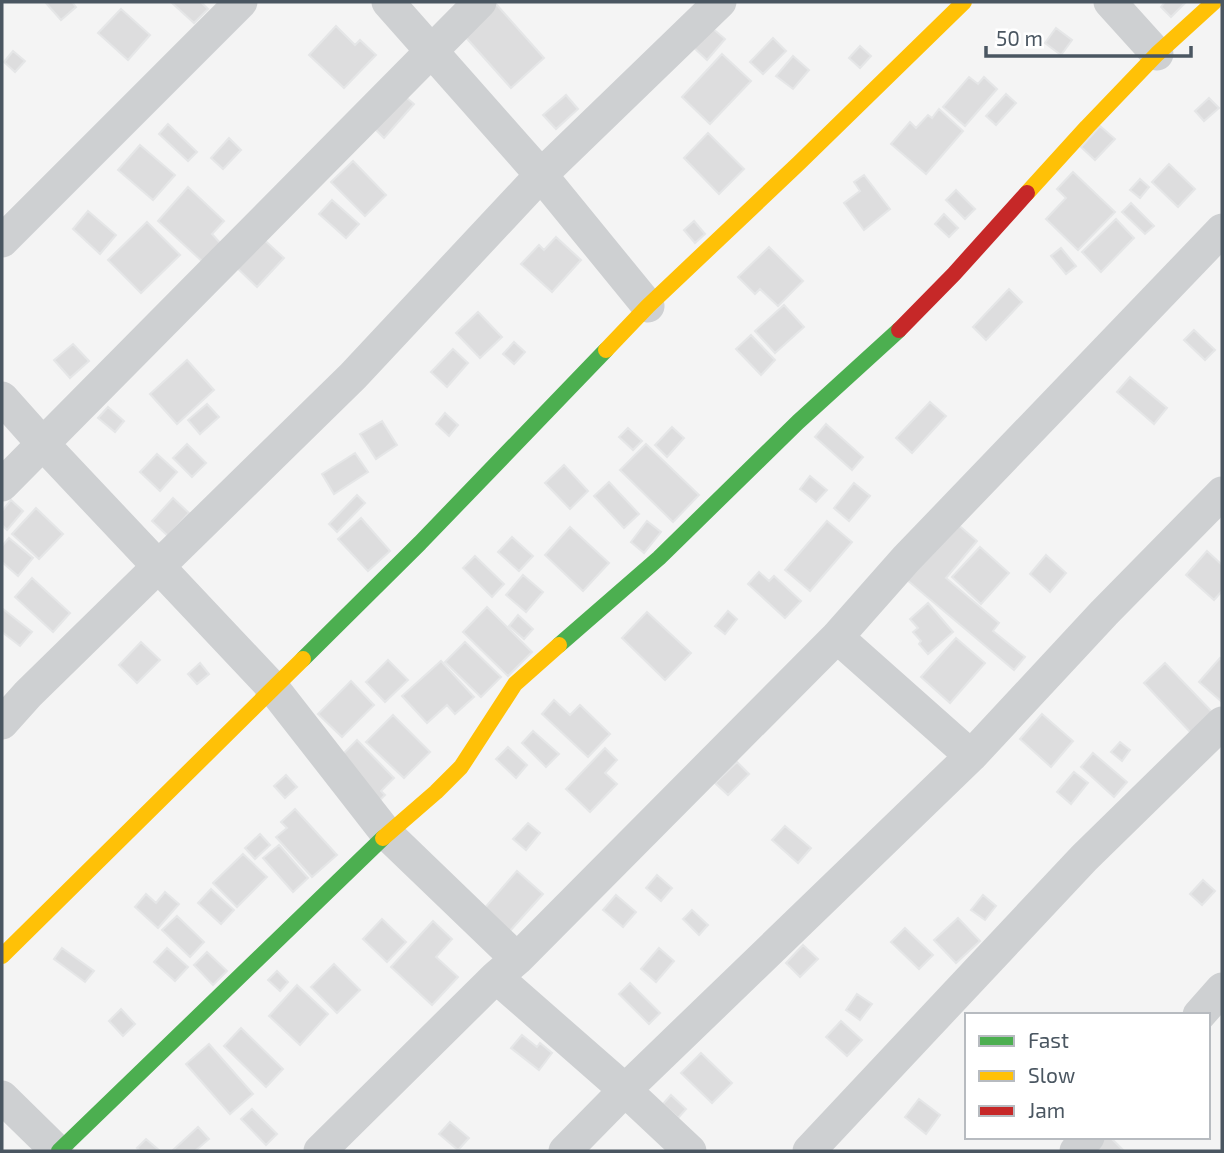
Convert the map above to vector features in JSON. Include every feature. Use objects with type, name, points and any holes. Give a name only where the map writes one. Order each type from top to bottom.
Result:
[{"type":"street","points":[[2,241],[241,2]]},
{"type":"street","points":[[388,2],[541,175],[648,306]]},
{"type":"street","points":[[2,485],[480,2]]},
{"type":"street","points":[[2,723],[28,694],[353,376],[541,175],[720,2]]},
{"type":"street","points":[[2,956],[420,543],[648,306],[964,2]]},
{"type":"street","points":[[1110,2],[1157,54]]},
{"type":"street","points":[[2,1097],[58,1151],[387,834],[436,792],[461,767],[515,684],[659,558],[799,422],[888,341],[954,274],[1157,54],[1214,2]]},
{"type":"street","points":[[320,1151],[837,637],[906,559],[1222,230]]},
{"type":"street","points":[[2,398],[272,688],[387,834],[506,968],[625,1090],[690,1151]]},
{"type":"street","points":[[565,1151],[971,755],[1104,613],[1222,493]]},
{"type":"street","points":[[837,637],[971,755]]},
{"type":"street","points":[[808,1151],[1084,858],[1222,723]]},
{"type":"street","points":[[1201,1013],[1222,989]]},
{"type":"building","points":[[45,2],[72,2],[76,7],[61,20]]},
{"type":"building","points":[[171,2],[201,2],[208,9],[194,23]]},
{"type":"building","points":[[1165,2],[1186,2],[1171,17],[1161,7]]},
{"type":"building","points":[[496,4],[544,58],[511,88],[462,33]]},
{"type":"building","points":[[121,9],[150,35],[128,60],[98,33]]},
{"type":"building","points":[[336,26],[355,45],[360,40],[376,55],[344,88],[309,55]]},
{"type":"building","points":[[712,28],[725,39],[707,60],[694,48]]},
{"type":"building","points":[[1056,28],[1072,40],[1061,55],[1045,43]]},
{"type":"building","points":[[773,38],[786,51],[763,74],[750,62]]},
{"type":"building","points":[[860,46],[871,56],[860,68],[849,58]]},
{"type":"building","points":[[13,51],[25,61],[15,72],[4,62]]},
{"type":"building","points":[[722,54],[751,81],[710,124],[682,97]]},
{"type":"building","points":[[793,56],[809,70],[793,89],[776,76]]},
{"type":"building","points":[[969,77],[978,84],[984,77],[997,89],[965,126],[943,107]]},
{"type":"building","points":[[401,93],[414,104],[384,138],[372,126]]},
{"type":"building","points":[[1006,94],[1016,103],[996,125],[986,116]]},
{"type":"building","points":[[566,95],[578,109],[556,129],[543,115]]},
{"type":"building","points":[[1209,98],[1219,108],[1204,121],[1195,111]]},
{"type":"building","points":[[939,109],[963,131],[926,174],[891,144],[910,122],[916,128],[928,115],[932,118]]},
{"type":"building","points":[[168,124],[197,152],[188,161],[159,134]]},
{"type":"building","points":[[1100,126],[1115,139],[1095,160],[1081,147]]},
{"type":"building","points":[[708,133],[744,169],[719,194],[684,158]]},
{"type":"building","points":[[229,138],[241,150],[223,169],[211,158]]},
{"type":"building","points":[[140,145],[175,175],[153,200],[118,170]]},
{"type":"building","points":[[353,161],[386,195],[365,216],[331,182]]},
{"type":"building","points":[[1169,164],[1195,189],[1178,207],[1152,182]]},
{"type":"building","points":[[1073,172],[1115,212],[1078,250],[1046,219],[1066,198],[1057,189]]},
{"type":"building","points":[[864,175],[890,209],[864,230],[844,203],[860,191],[854,182]]},
{"type":"building","points":[[1140,179],[1149,187],[1140,198],[1130,190]]},
{"type":"building","points":[[188,187],[224,221],[212,234],[221,244],[204,263],[158,221]]},
{"type":"building","points":[[956,190],[975,209],[965,219],[946,200]]},
{"type":"building","points":[[332,200],[359,224],[346,238],[319,214]]},
{"type":"building","points":[[1131,203],[1154,226],[1145,234],[1122,212]]},
{"type":"building","points":[[88,211],[116,235],[100,254],[73,229]]},
{"type":"building","points":[[944,214],[958,228],[949,237],[935,224]]},
{"type":"building","points":[[1116,219],[1134,238],[1101,272],[1082,252]]},
{"type":"building","points":[[694,221],[705,234],[695,243],[684,230]]},
{"type":"building","points":[[147,222],[180,255],[141,293],[108,260]]},
{"type":"building","points":[[260,236],[284,258],[257,287],[234,265]]},
{"type":"building","points":[[556,237],[581,260],[552,292],[521,264],[539,245],[544,250]]},
{"type":"building","points":[[769,247],[803,281],[778,306],[760,289],[755,294],[738,277]]},
{"type":"building","points":[[1061,248],[1076,266],[1066,274],[1051,256]]},
{"type":"building","points":[[1009,289],[1022,302],[986,340],[973,327]]},
{"type":"building","points":[[784,305],[804,327],[775,353],[755,331]]},
{"type":"building","points":[[478,312],[502,337],[480,358],[456,333]]},
{"type":"building","points":[[1194,330],[1215,350],[1205,360],[1184,340]]},
{"type":"building","points":[[751,335],[775,360],[761,375],[736,349]]},
{"type":"building","points":[[514,342],[525,352],[514,364],[503,354]]},
{"type":"building","points":[[73,344],[89,361],[70,378],[54,360]]},
{"type":"building","points":[[453,349],[468,363],[447,387],[431,372]]},
{"type":"building","points":[[187,360],[214,390],[177,424],[150,394]]},
{"type":"building","points":[[1130,377],[1167,408],[1154,424],[1117,392]]},
{"type":"building","points":[[930,402],[946,416],[912,453],[896,438]]},
{"type":"building","points":[[207,404],[219,417],[200,434],[188,420]]},
{"type":"building","points":[[108,407],[124,421],[115,432],[98,418]]},
{"type":"building","points":[[445,413],[458,425],[449,436],[436,424]]},
{"type":"building","points":[[382,421],[397,445],[376,459],[360,434]]},
{"type":"building","points":[[826,424],[863,457],[852,470],[815,437]]},
{"type":"building","points":[[672,427],[684,438],[667,457],[655,445]]},
{"type":"building","points":[[628,428],[642,441],[633,450],[619,437]]},
{"type":"building","points":[[187,444],[206,463],[192,477],[173,458]]},
{"type":"building","points":[[646,444],[699,495],[673,522],[620,470]]},
{"type":"building","points":[[355,453],[368,472],[334,494],[322,474]]},
{"type":"building","points":[[157,454],[177,472],[160,491],[140,472]]},
{"type":"building","points":[[564,465],[588,491],[570,509],[545,483]]},
{"type":"building","points":[[810,476],[827,490],[816,502],[800,489]]},
{"type":"building","points":[[609,482],[639,514],[624,528],[594,496]]},
{"type":"building","points":[[854,483],[870,496],[849,521],[834,508]]},
{"type":"building","points":[[357,495],[365,503],[337,532],[329,524]]},
{"type":"building","points":[[173,498],[189,513],[168,536],[152,521]]},
{"type":"building","points":[[11,500],[23,511],[7,530],[2,525],[2,511]]},
{"type":"building","points":[[36,508],[63,534],[39,559],[12,534]]},
{"type":"building","points":[[361,518],[390,551],[368,571],[338,539]]},
{"type":"building","points":[[647,521],[661,532],[644,553],[631,542]]},
{"type":"building","points":[[827,521],[852,542],[810,591],[785,570]]},
{"type":"building","points":[[956,523],[977,541],[946,578],[999,623],[993,631],[1025,657],[1014,670],[907,580]]},
{"type":"building","points":[[570,527],[609,563],[583,591],[545,555]]},
{"type":"building","points":[[512,537],[533,556],[519,571],[498,552]]},
{"type":"building","points":[[9,538],[33,558],[18,576],[2,562],[2,546]]},
{"type":"building","points":[[980,547],[1009,573],[981,604],[952,577]]},
{"type":"building","points":[[1207,551],[1222,565],[1222,591],[1214,600],[1186,575]]},
{"type":"building","points":[[1046,555],[1066,573],[1050,592],[1030,574]]},
{"type":"building","points":[[475,556],[504,584],[492,597],[463,568]]},
{"type":"building","points":[[759,572],[769,581],[774,576],[801,601],[785,618],[748,584]]},
{"type":"building","points":[[523,575],[543,592],[526,612],[506,595]]},
{"type":"building","points":[[32,578],[70,613],[53,632],[15,597]]},
{"type":"building","points":[[928,603],[953,632],[928,654],[919,644],[921,641],[913,632],[918,628],[910,619]]},
{"type":"building","points":[[487,607],[532,652],[508,676],[463,632]]},
{"type":"building","points":[[3,609],[32,632],[20,646],[2,632]]},
{"type":"building","points":[[728,611],[737,619],[725,634],[715,626]]},
{"type":"building","points":[[647,612],[691,653],[665,680],[622,638]]},
{"type":"building","points":[[518,615],[533,629],[524,639],[509,626]]},
{"type":"building","points":[[956,638],[985,663],[950,703],[921,677]]},
{"type":"building","points":[[141,642],[160,660],[137,683],[119,665]]},
{"type":"building","points":[[465,642],[501,677],[481,697],[445,662]]},
{"type":"building","points":[[1220,658],[1222,660],[1222,702],[1199,682]]},
{"type":"building","points":[[388,660],[408,680],[385,702],[366,682]]},
{"type":"building","points":[[441,661],[474,697],[455,714],[447,705],[427,723],[402,696]]},
{"type":"building","points":[[200,663],[209,674],[197,684],[188,674]]},
{"type":"building","points":[[1165,663],[1215,715],[1193,735],[1144,683]]},
{"type":"building","points":[[351,681],[374,705],[342,737],[318,714]]},
{"type":"building","points":[[554,700],[570,715],[580,705],[610,734],[588,757],[542,714]]},
{"type":"building","points":[[1042,714],[1073,741],[1051,767],[1020,739]]},
{"type":"building","points":[[393,715],[430,752],[404,778],[366,742]]},
{"type":"building","points":[[533,731],[559,754],[546,767],[522,743]]},
{"type":"building","points":[[357,740],[394,778],[381,791],[385,795],[375,805],[335,762]]},
{"type":"building","points":[[1120,742],[1130,750],[1122,761],[1111,752]]},
{"type":"building","points":[[508,747],[527,765],[516,778],[496,759]]},
{"type":"building","points":[[605,748],[617,760],[605,773],[617,784],[590,812],[566,789]]},
{"type":"building","points":[[1093,753],[1127,782],[1114,797],[1081,767]]},
{"type":"building","points":[[737,762],[749,774],[728,795],[715,783]]},
{"type":"building","points":[[1074,772],[1088,783],[1071,804],[1057,792]]},
{"type":"building","points":[[286,775],[297,787],[285,798],[274,786]]},
{"type":"building","points":[[295,809],[337,855],[312,877],[276,837],[287,828],[281,822]]},
{"type":"building","points":[[528,823],[540,833],[526,850],[513,839]]},
{"type":"building","points":[[785,826],[811,848],[798,863],[772,840]]},
{"type":"building","points":[[260,834],[270,845],[255,859],[245,848]]},
{"type":"building","points":[[279,845],[308,878],[293,892],[263,858]]},
{"type":"building","points":[[243,854],[267,877],[237,907],[213,883]]},
{"type":"building","points":[[517,871],[543,894],[509,932],[483,910]]},
{"type":"building","points":[[657,875],[672,888],[661,901],[646,888]]},
{"type":"building","points":[[1203,880],[1215,891],[1202,905],[1190,894]]},
{"type":"building","points":[[211,889],[234,910],[221,924],[198,903]]},
{"type":"building","points":[[165,892],[179,904],[158,928],[135,907],[146,894],[156,903]]},
{"type":"building","points":[[616,895],[636,912],[623,927],[603,910]]},
{"type":"building","points":[[983,895],[996,906],[985,920],[971,910]]},
{"type":"building","points":[[692,910],[708,925],[699,935],[683,919]]},
{"type":"building","points":[[177,916],[204,942],[190,957],[162,930]]},
{"type":"building","points":[[958,918],[980,941],[956,963],[934,940]]},
{"type":"building","points":[[382,919],[406,942],[387,962],[363,939]]},
{"type":"building","points":[[433,921],[452,939],[436,957],[458,977],[432,1005],[391,967]]},
{"type":"building","points":[[905,928],[933,955],[919,969],[891,942]]},
{"type":"building","points":[[803,945],[818,959],[800,977],[786,963]]},
{"type":"building","points":[[62,948],[94,971],[85,982],[54,959]]},
{"type":"building","points":[[167,948],[188,967],[175,981],[154,962]]},
{"type":"building","points":[[659,948],[674,961],[656,982],[641,969]]},
{"type":"building","points":[[207,952],[227,971],[213,985],[194,965]]},
{"type":"building","points":[[334,964],[360,990],[337,1013],[311,987]]},
{"type":"building","points":[[277,971],[288,982],[280,991],[268,980]]},
{"type":"building","points":[[630,983],[660,1013],[649,1024],[619,994]]},
{"type":"building","points":[[297,985],[328,1014],[300,1045],[269,1016]]},
{"type":"building","points":[[857,994],[872,1004],[860,1020],[846,1010]]},
{"type":"building","points":[[121,1009],[135,1024],[123,1036],[109,1021]]},
{"type":"building","points":[[841,1021],[862,1040],[847,1056],[826,1037]]},
{"type":"building","points":[[241,1028],[283,1069],[266,1087],[224,1046]]},
{"type":"building","points":[[522,1035],[537,1047],[540,1043],[552,1053],[539,1070],[511,1048]]},
{"type":"building","points":[[209,1044],[253,1094],[230,1114],[186,1064]]},
{"type":"building","points":[[701,1053],[732,1083],[712,1103],[681,1073]]},
{"type":"building","points":[[671,1095],[686,1109],[678,1118],[663,1104]]},
{"type":"building","points":[[919,1099],[940,1115],[926,1134],[905,1117]]},
{"type":"building","points":[[252,1109],[277,1134],[266,1145],[241,1119]]},
{"type":"building","points":[[450,1122],[469,1138],[458,1150],[439,1134]]},
{"type":"building","points":[[198,1127],[209,1139],[195,1151],[172,1151]]},
{"type":"building","points":[[146,1139],[160,1151],[140,1151],[137,1148]]},
{"type":"building","points":[[1102,1139],[1112,1139],[1124,1151],[1092,1151]]},
{"type":"traffic: fast","points":[[559,645],[659,558],[798,422],[899,330]]},
{"type":"traffic: fast","points":[[303,659],[420,543],[606,350]]},
{"type":"traffic: fast","points":[[59,1151],[383,838]]},
{"type":"traffic: slow","points":[[606,350],[648,306],[964,2]]},
{"type":"traffic: slow","points":[[1027,193],[1157,54],[1214,2]]},
{"type":"traffic: slow","points":[[383,838],[461,767],[515,684],[559,645]]},
{"type":"traffic: slow","points":[[2,956],[303,659]]},
{"type":"traffic: jam","points":[[899,330],[1027,193]]}]
